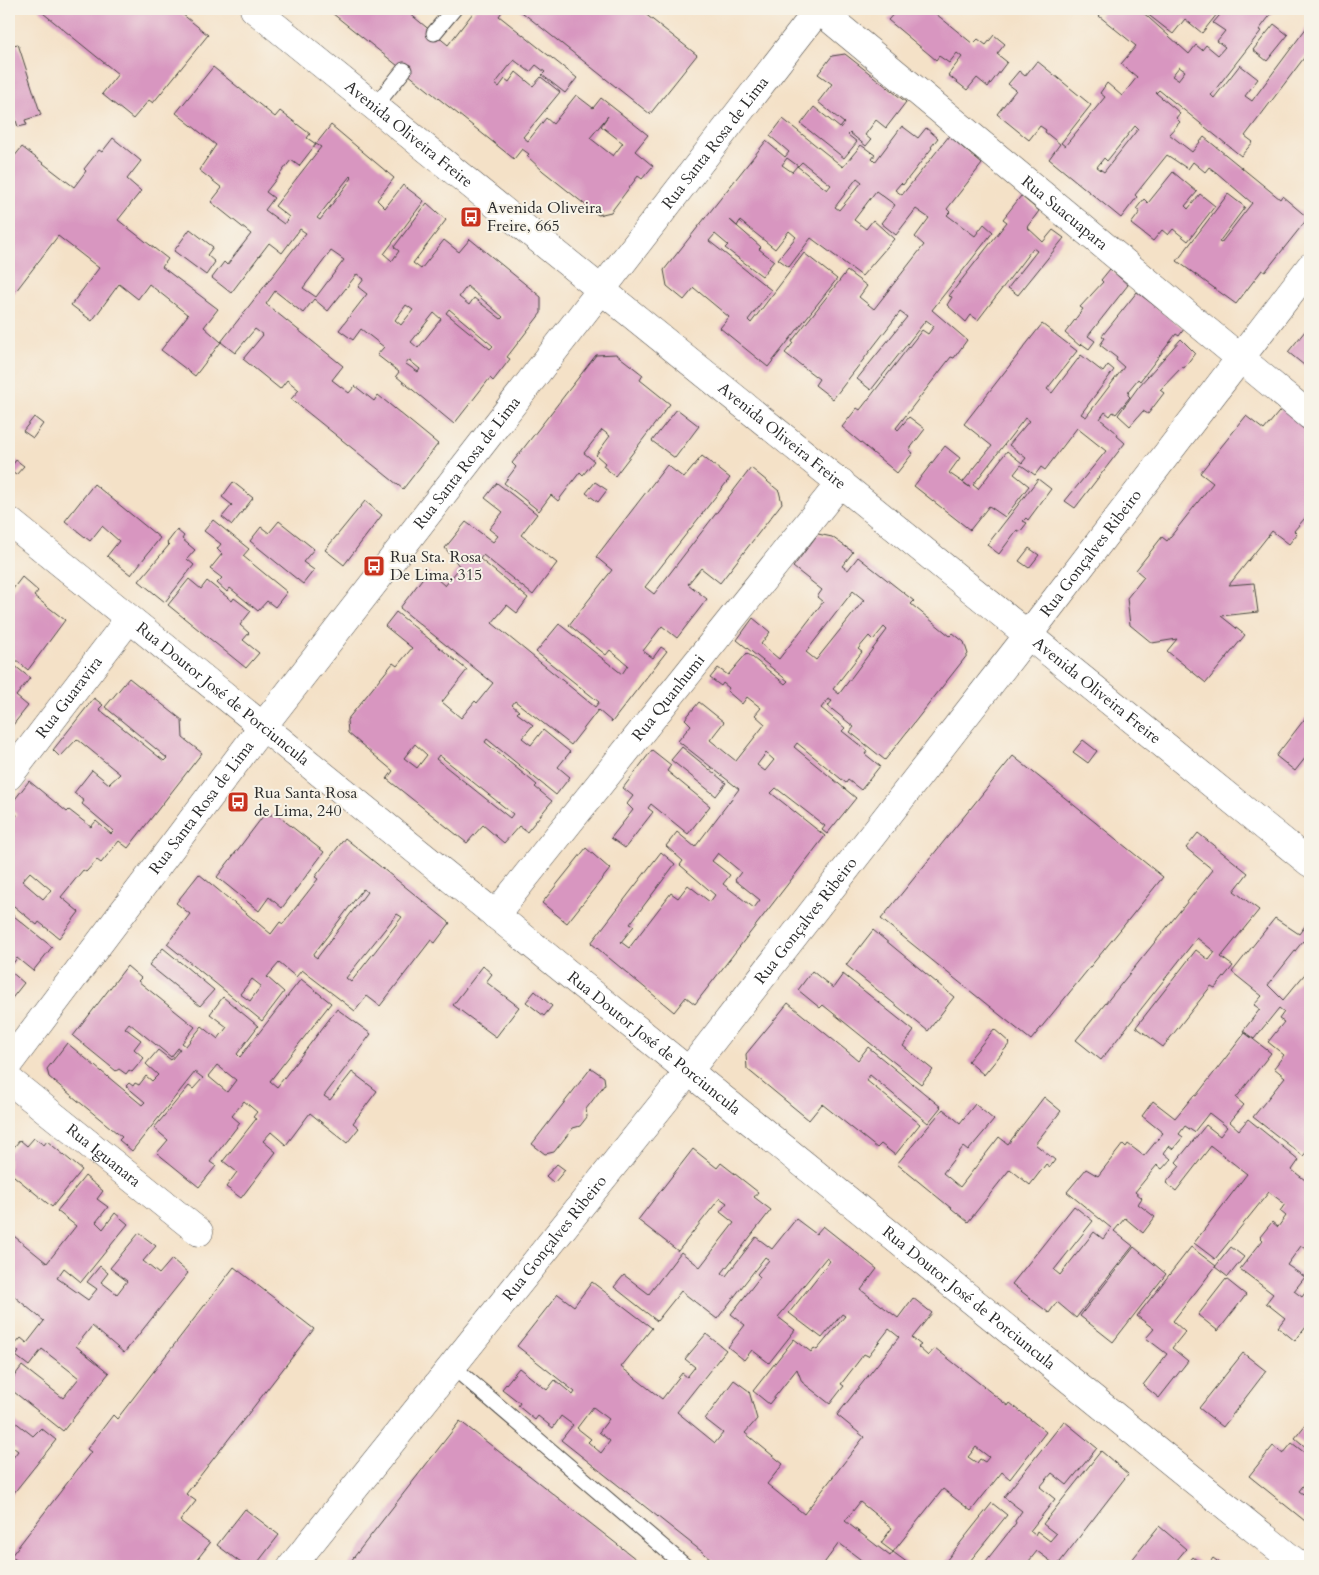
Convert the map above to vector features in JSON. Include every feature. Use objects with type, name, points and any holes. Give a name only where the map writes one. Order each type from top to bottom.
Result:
[{"type":"street","name":"Avenida Oliveira Freire","points":[[254,9],[1310,863]]},
{"type":"street","name":"Rua Santa Rosa de Lima","points":[[9,1063],[263,726],[818,9]]},
{"type":"street","name":"Rua Suacuapara","points":[[818,9],[1310,416]]},
{"type":"street","name":"Rua Gonçalves Ribeiro","points":[[292,1566],[688,1072],[1028,634],[1310,266]]},
{"type":"street","name":"Rua Quanhumi","points":[[495,915],[841,482]]},
{"type":"street","name":"Rua Doutor José de Porciuncula","points":[[9,521],[1300,1566]]},
{"type":"street","name":"Rua Guaravira","points":[[9,776],[129,619]]},
{"type":"street","name":"Rua Iguanara","points":[[9,1080],[199,1232]]},
{"type":"lane","points":[[434,33],[454,9]]},
{"type":"lane","points":[[375,106],[404,70]]},
{"type":"lane","points":[[452,1366],[685,1566]]},
{"type":"building","points":[[38,9],[176,9],[208,35],[153,103],[149,100],[133,119],[102,94],[118,74]]},
{"type":"building","points":[[327,9],[412,9],[409,13],[448,45],[476,9],[504,9],[499,16],[577,78],[565,93],[542,75],[545,72],[536,65],[530,72],[514,60],[495,84],[499,87],[505,79],[509,82],[516,72],[533,86],[541,77],[560,92],[523,137],[528,141],[546,118],[553,124],[576,95],[593,108],[601,98],[648,135],[635,151],[653,166],[642,179],[638,176],[611,212],[598,215],[543,171],[527,156],[529,154],[522,149],[514,159]],"holes":[[[608,116],[601,126],[623,143],[613,156],[590,138]]]},
{"type":"building","points":[[518,9],[639,9],[697,55],[650,114]]},
{"type":"building","points":[[898,9],[930,9],[973,44],[978,39],[986,45],[994,35],[1005,44],[997,54],[1007,62],[988,87],[977,78],[967,90],[948,75],[962,57],[957,53],[949,63],[939,56],[936,60],[888,20]]},
{"type":"building","points":[[1104,9],[1139,9],[1189,54],[1196,45],[1202,50],[1206,45],[1218,55],[1225,47],[1217,41],[1225,31],[1213,23],[1225,9],[1275,9],[1259,30],[1261,31],[1211,95],[1214,98],[1240,65],[1258,79],[1245,96],[1252,101],[1310,23],[1310,50],[1245,136],[1253,142],[1241,156],[1159,90],[1156,93],[1180,113],[1176,118],[1180,122],[1169,134],[1192,152],[1204,137],[1280,199],[1282,196],[1308,218],[1265,272],[1262,270],[1236,304],[1177,261],[1228,194],[1245,207],[1219,242],[1221,243],[1252,203],[1217,173],[1209,167],[1205,172],[1193,162],[1188,169],[1167,155],[1135,195],[1137,197],[1121,218],[1049,159],[1060,144],[1045,132],[1046,130],[1040,126],[1029,140],[997,114],[1016,90],[1008,84],[1019,71],[1025,76],[1037,61],[1091,105],[1061,143],[1065,146],[1105,97],[1100,93],[1107,83],[1122,96],[1137,77],[1121,64],[1136,46],[1099,16]],"holes":[[[1179,67],[1185,71],[1178,80],[1172,76]],[[1135,126],[1138,129],[1104,172],[1097,167],[1104,158],[1107,161]]]},
{"type":"building","points":[[1149,9],[1167,9],[1171,11],[1173,9],[1221,9],[1202,33],[1185,19],[1173,34],[1146,13]]},
{"type":"building","points":[[1274,24],[1288,35],[1267,61],[1253,50]]},
{"type":"building","points":[[18,44],[41,115],[25,120],[27,125],[18,127],[9,98],[9,54],[12,53],[9,46]]},
{"type":"building","points":[[845,54],[906,102],[886,128],[876,120],[865,135],[871,140],[866,146],[850,133],[848,135],[857,142],[844,158],[801,124],[814,107],[840,128],[844,123],[818,102],[832,84],[818,74],[832,56]]},
{"type":"building","points":[[213,67],[275,117],[280,111],[310,134],[307,138],[316,144],[331,125],[394,178],[377,200],[385,208],[403,185],[424,201],[384,254],[392,261],[399,251],[394,247],[427,203],[446,220],[413,263],[421,269],[444,240],[459,252],[470,239],[541,297],[541,313],[507,357],[510,359],[493,381],[490,378],[454,424],[396,376],[399,372],[377,355],[384,347],[361,329],[353,340],[339,330],[367,294],[358,287],[364,279],[357,274],[328,311],[314,299],[303,313],[275,291],[266,304],[343,366],[332,380],[349,393],[355,386],[374,401],[378,395],[438,444],[403,489],[291,399],[299,390],[287,380],[280,389],[243,359],[263,335],[255,329],[235,353],[221,342],[306,233],[300,229],[282,253],[269,243],[231,293],[212,278],[224,262],[227,265],[251,234],[211,202],[222,188],[199,170],[216,145],[176,113]],"holes":[[[316,144],[321,147],[275,206],[289,217],[284,224],[265,210],[274,198],[266,192],[291,160],[299,166]],[[350,176],[352,178],[320,220],[317,218]],[[331,251],[344,260],[316,297],[303,288]],[[467,286],[503,317],[501,319],[474,298],[469,305],[459,297]],[[406,305],[413,310],[401,325],[395,320]],[[449,309],[493,346],[490,349],[446,313]],[[434,313],[441,319],[418,348],[411,342]],[[409,360],[420,369],[418,372],[406,364]]]},
{"type":"building","points":[[783,119],[843,167],[861,145],[875,155],[872,159],[875,162],[902,126],[918,138],[926,128],[938,138],[903,185],[901,183],[895,190],[902,195],[949,136],[982,164],[947,209],[950,212],[947,215],[975,236],[984,224],[993,232],[932,310],[967,340],[954,358],[951,357],[896,428],[898,430],[909,417],[925,429],[909,450],[913,453],[897,473],[842,427],[857,408],[860,410],[922,330],[928,334],[934,326],[926,320],[871,390],[857,379],[907,317],[900,312],[833,399],[815,385],[819,379],[785,353],[793,343],[792,341],[847,271],[867,286],[859,297],[874,309],[924,245],[915,237],[929,218],[916,209],[896,235],[881,223],[895,205],[876,191],[854,220],[866,229],[873,220],[894,239],[862,276],[811,238],[789,267],[778,259],[796,237],[789,231],[775,249],[740,221],[737,226],[730,220],[774,261],[762,276],[725,248],[728,245],[715,234],[709,241],[771,290],[748,320],[751,323],[804,253],[837,279],[768,367],[720,328],[729,317],[694,288],[684,300],[667,286],[664,270],[766,141],[785,157],[789,152],[770,136]],"holes":[[[787,158],[798,166],[802,162],[831,185],[827,190],[797,166],[792,172],[782,165]],[[857,178],[862,182],[839,210],[835,207]]]},
{"type":"building","points":[[113,138],[141,161],[127,179],[141,191],[118,220],[168,259],[162,267],[218,309],[204,327],[221,342],[195,376],[161,350],[188,315],[149,284],[138,299],[119,284],[92,321],[71,305],[99,268],[58,236],[9,300],[9,163],[22,147],[74,187],[86,171],[84,169],[99,150],[102,152]]},
{"type":"building","points":[[1173,172],[1197,192],[1185,206],[1188,209],[1200,194],[1215,206],[1188,241],[1173,229],[1168,235],[1162,230],[1153,241],[1131,224],[1140,212],[1136,209],[1144,199],[1148,203]]},
{"type":"building","points":[[1021,196],[1039,211],[1027,227],[1043,242],[1053,230],[1064,238],[1018,295],[1008,288],[1037,251],[1033,248],[978,320],[971,315],[966,322],[947,305],[952,297],[949,296],[1007,222],[1003,219]]},
{"type":"building","points":[[190,229],[213,247],[207,255],[215,262],[206,275],[174,251]]},
{"type":"building","points":[[1110,269],[1128,285],[1088,336],[1095,341],[1089,349],[1082,344],[1080,346],[1065,333],[1083,309],[1080,307],[1103,282],[1101,280]]},
{"type":"building","points":[[1137,292],[1184,329],[1179,336],[1176,334],[1140,381],[1138,379],[1129,390],[1128,395],[1130,397],[1116,414],[1113,412],[1110,416],[1105,412],[1100,419],[1117,433],[1116,435],[1125,443],[1075,508],[1065,501],[1106,451],[1077,428],[1045,470],[1041,467],[1035,475],[1021,465],[1014,474],[1029,486],[1005,517],[989,506],[970,530],[914,486],[945,446],[960,458],[949,473],[971,488],[963,482],[992,446],[964,424],[1042,324],[1077,351],[1047,389],[1052,393],[1081,355],[1103,372],[1108,365],[1114,370],[1081,414],[1086,417],[1124,367],[1116,360],[1117,358],[1100,345],[1105,338],[1102,336]],"holes":[[[1025,418],[1029,421],[1009,445],[1026,458],[1022,463],[1007,451],[978,489],[973,485]]]},
{"type":"building","points":[[1310,325],[1310,370],[1288,352]]},
{"type":"building","points":[[1181,339],[1195,353],[1184,368],[1182,367],[1160,390],[1164,393],[1148,414],[1143,411],[1130,426],[1118,415],[1139,386]]},
{"type":"building","points":[[616,354],[643,375],[640,380],[670,404],[615,476],[603,466],[605,463],[596,455],[610,436],[602,430],[584,453],[594,461],[583,475],[580,472],[558,501],[551,495],[539,511],[504,483],[516,467],[512,463],[596,355]]},
{"type":"building","points":[[1283,407],[1310,429],[1310,512],[1294,531],[1297,534],[1289,544],[1272,531],[1229,585],[1254,583],[1258,612],[1221,616],[1245,635],[1206,683],[1167,651],[1177,639],[1152,643],[1130,625],[1127,598],[1144,577],[1136,570],[1162,537],[1167,541],[1213,483],[1200,473],[1246,416],[1264,430]]},
{"type":"building","points":[[677,409],[699,426],[675,458],[652,441]]},
{"type":"building","points":[[34,417],[43,424],[33,438],[23,431]]},
{"type":"building","points":[[702,456],[730,478],[645,587],[654,594],[751,468],[779,491],[782,503],[720,583],[701,568],[688,584],[707,599],[677,638],[662,626],[643,651],[653,658],[661,647],[667,651],[612,722],[598,710],[571,745],[515,701],[512,705],[519,711],[517,713],[533,725],[522,738],[531,745],[543,730],[570,752],[558,767],[570,777],[556,795],[487,739],[485,742],[537,785],[535,787],[552,801],[527,832],[519,826],[504,843],[483,825],[467,843],[387,779],[393,771],[348,733],[347,720],[393,663],[397,666],[412,648],[385,626],[396,612],[467,670],[442,702],[461,718],[475,701],[477,703],[493,683],[400,608],[428,571],[445,586],[460,567],[445,548],[466,522],[493,542],[498,536],[489,529],[503,512],[485,498],[497,483],[537,514],[521,535],[557,563],[533,595],[483,555],[480,559],[528,598],[517,613],[507,605],[492,623],[595,707],[599,702],[536,652],[559,624],[622,674],[628,665],[610,650],[606,655],[569,625],[612,570],[596,557],[667,465],[684,478]],"holes":[[[415,744],[427,755],[417,768],[404,758]],[[439,755],[513,814],[510,818],[436,759]]]},
{"type":"building","points":[[16,460],[24,466],[16,475],[9,470]]},
{"type":"building","points":[[1038,479],[1051,489],[1028,520],[1026,518],[1023,521],[1027,523],[1020,532],[1017,530],[999,554],[987,545]]},
{"type":"building","points":[[233,482],[253,498],[232,525],[222,517],[232,505],[222,497]]},
{"type":"building","points":[[595,482],[607,490],[598,502],[586,493]]},
{"type":"building","points":[[94,484],[160,538],[131,575],[107,556],[119,541],[102,526],[90,541],[65,521]]},
{"type":"building","points":[[365,501],[382,515],[344,565],[325,550]]},
{"type":"building","points":[[213,520],[249,549],[243,556],[287,592],[275,607],[267,601],[258,611],[230,588],[227,592],[217,583],[222,578],[210,569],[222,554],[217,549],[221,544],[204,531]]},
{"type":"building","points":[[279,521],[314,549],[303,562],[314,570],[303,584],[250,541],[261,527],[269,533]]},
{"type":"building","points":[[177,530],[184,536],[182,539],[195,550],[187,559],[194,565],[165,602],[139,581],[169,545],[167,543]]},
{"type":"building","points":[[818,534],[832,537],[853,552],[842,566],[848,570],[858,557],[914,601],[911,604],[950,636],[953,633],[964,642],[968,654],[885,760],[850,732],[854,727],[828,706],[832,701],[828,699],[821,708],[845,728],[842,731],[867,751],[865,754],[880,766],[861,790],[848,780],[846,783],[797,743],[794,747],[856,798],[827,834],[822,830],[825,826],[776,788],[771,793],[825,836],[695,1004],[686,997],[674,1012],[591,943],[661,852],[675,864],[630,924],[634,926],[621,942],[629,948],[671,893],[678,898],[688,885],[710,902],[715,895],[680,865],[683,861],[666,846],[677,832],[695,847],[739,789],[678,741],[691,725],[685,719],[699,702],[724,722],[710,740],[736,761],[765,724],[755,715],[761,708],[747,697],[742,704],[727,691],[729,688],[723,683],[721,686],[710,678],[718,668],[728,675],[747,653],[785,684],[788,681],[737,640],[753,618],[770,632],[761,644],[779,659],[823,602],[817,597],[822,590],[793,567]],"holes":[[[853,591],[864,600],[816,660],[806,652]],[[884,627],[887,630],[839,694],[833,689],[862,652],[858,649],[869,636],[873,640]],[[766,753],[774,760],[765,771],[757,765]],[[718,853],[741,872],[735,880],[760,900],[754,908],[723,884],[730,875],[712,861]]]},
{"type":"building","points":[[1029,548],[1039,555],[1029,568],[1019,561]]},
{"type":"building","points":[[22,577],[38,591],[34,596],[65,620],[28,670],[9,654],[9,594]]},
{"type":"building","points":[[189,579],[201,589],[207,581],[232,601],[234,598],[251,611],[240,625],[249,633],[243,640],[259,653],[246,668],[168,605]]},
{"type":"building","points":[[9,661],[30,678],[16,696],[28,706],[9,730]]},
{"type":"building","points":[[129,678],[182,720],[183,738],[202,753],[128,848],[119,841],[101,863],[97,860],[86,872],[83,870],[61,897],[79,912],[59,938],[39,922],[37,925],[9,902],[9,825],[17,815],[9,807],[29,781],[67,812],[69,810],[91,827],[96,821],[111,834],[114,831],[82,804],[84,801],[74,793],[92,770],[109,784],[120,774],[77,739],[60,757],[53,750],[94,698],[103,705],[99,709],[164,761],[167,758],[105,707]],"holes":[[[30,872],[51,890],[43,899],[22,881]]]},
{"type":"building","points":[[1310,712],[1310,752],[1295,771],[1276,756]]},
{"type":"building","points":[[1083,740],[1097,751],[1088,763],[1073,752]]},
{"type":"building","points":[[682,747],[726,783],[716,796],[671,760]]},
{"type":"building","points":[[652,750],[671,765],[667,771],[710,806],[688,834],[651,804],[648,808],[653,812],[625,848],[611,838],[633,810],[627,804],[633,796],[623,788]]},
{"type":"building","points":[[1013,756],[1163,877],[1031,1040],[881,919]]},
{"type":"building","points":[[264,815],[277,815],[324,852],[282,908],[269,897],[259,911],[217,877]]},
{"type":"building","points":[[1198,833],[1248,873],[1234,891],[1259,910],[1221,957],[1233,966],[1215,988],[1211,986],[1163,1047],[1136,1027],[1196,950],[1209,960],[1215,952],[1197,938],[1101,1060],[1076,1040],[1213,870],[1186,848]]},
{"type":"building","points":[[345,838],[450,923],[435,943],[431,940],[380,1006],[367,996],[355,1011],[302,970],[296,977],[279,963],[267,977],[284,992],[262,1021],[167,944],[190,914],[176,903],[199,874],[271,934],[280,922],[283,924],[318,879],[315,877]],"holes":[[[363,889],[367,892],[317,958],[313,955]],[[397,914],[402,917],[351,982],[346,978]],[[252,979],[261,986],[250,1001],[240,994]]]},
{"type":"building","points":[[586,848],[610,869],[567,923],[542,903]]},
{"type":"building","points":[[9,912],[52,947],[33,971],[17,958],[9,969]]},
{"type":"building","points":[[1275,918],[1299,934],[1308,922],[1310,924],[1310,945],[1303,941],[1268,985],[1283,1000],[1310,968],[1310,1148],[1303,1156],[1253,1117],[1285,1077],[1274,1068],[1284,1055],[1268,1042],[1284,1022],[1279,1019],[1284,1012],[1279,1008],[1254,1039],[1243,1031],[1260,1009],[1254,1005],[1262,996],[1232,972]]},
{"type":"building","points":[[873,930],[954,997],[928,1031],[846,965]]},
{"type":"building","points":[[163,948],[214,990],[200,1006],[149,965]]},
{"type":"building","points":[[127,966],[141,978],[138,981],[195,1027],[182,1043],[186,1046],[202,1026],[218,1039],[227,1027],[210,1014],[223,997],[258,1026],[237,1054],[240,1057],[301,979],[331,1003],[270,1081],[277,1087],[337,1009],[371,1034],[324,1096],[330,1100],[352,1072],[377,1091],[353,1123],[359,1128],[347,1143],[310,1113],[286,1145],[271,1132],[263,1141],[276,1152],[241,1198],[226,1187],[237,1172],[223,1161],[256,1119],[253,1117],[257,1112],[244,1101],[232,1116],[240,1123],[210,1162],[216,1166],[199,1187],[157,1153],[168,1140],[154,1128],[189,1086],[193,1089],[203,1078],[195,1072],[132,1151],[119,1140],[122,1137],[49,1077],[47,1069],[67,1043],[142,1105],[145,1102],[126,1086],[129,1083],[133,1086],[135,1083],[139,1085],[146,1076],[152,1081],[158,1075],[146,1064],[158,1050],[171,1060],[180,1049],[178,1048],[171,1057],[129,1023],[125,1028],[141,1040],[134,1049],[144,1058],[132,1072],[129,1070],[126,1074],[119,1069],[116,1071],[73,1036]],"holes":[[[217,1065],[236,1080],[227,1092],[208,1076]]]},
{"type":"building","points":[[483,966],[492,974],[486,982],[519,1007],[496,1037],[453,1005]]},
{"type":"building","points":[[9,970],[24,983],[9,1002]]},
{"type":"building","points":[[812,971],[833,988],[843,974],[914,1031],[903,1046],[933,1070],[921,1084],[823,1005],[820,1008],[798,990]]},
{"type":"building","points":[[535,991],[552,1006],[544,1016],[526,1002]]},
{"type":"building","points":[[788,1003],[858,1060],[868,1047],[941,1107],[928,1123],[870,1075],[866,1080],[920,1124],[895,1155],[881,1144],[877,1148],[822,1104],[809,1120],[747,1069],[746,1054]]},
{"type":"building","points":[[994,1029],[1010,1043],[984,1075],[968,1061]]},
{"type":"building","points":[[1245,1033],[1271,1053],[1236,1098],[1244,1105],[1230,1122],[1239,1130],[1248,1119],[1299,1160],[1292,1170],[1305,1180],[1310,1173],[1310,1247],[1307,1250],[1301,1246],[1287,1265],[1305,1277],[1294,1291],[1302,1297],[1310,1286],[1310,1322],[1295,1341],[1278,1327],[1285,1318],[1266,1303],[1273,1294],[1240,1269],[1263,1240],[1260,1237],[1272,1222],[1278,1227],[1286,1216],[1280,1211],[1285,1204],[1269,1192],[1215,1259],[1194,1243],[1247,1174],[1211,1146],[1176,1191],[1166,1183],[1180,1166],[1176,1162],[1206,1125],[1220,1136],[1227,1127],[1209,1113],[1194,1132],[1185,1126],[1179,1134],[1183,1137],[1173,1149],[1169,1146],[1164,1153],[1171,1159],[1162,1169],[1157,1165],[1135,1192],[1142,1198],[1138,1204],[1155,1217],[1143,1233],[1125,1218],[1114,1231],[1133,1246],[1076,1318],[1057,1302],[1049,1313],[1012,1284],[1074,1206],[1093,1221],[1054,1270],[1060,1275],[1094,1232],[1103,1239],[1111,1228],[1067,1192],[1086,1169],[1098,1176],[1123,1144],[1126,1147],[1128,1144],[1144,1156],[1163,1133],[1142,1116],[1153,1101],[1175,1118],[1194,1095],[1196,1096]]},
{"type":"building","points":[[591,1068],[604,1077],[605,1084],[586,1109],[587,1117],[580,1126],[573,1128],[554,1152],[545,1154],[532,1144]]},
{"type":"building","points":[[1044,1097],[1061,1111],[1035,1144],[1055,1160],[1050,1167],[1046,1164],[1030,1185],[1010,1169],[968,1222],[897,1164],[943,1109],[960,1123],[975,1104],[994,1120],[968,1151],[963,1147],[943,1173],[960,1187],[999,1137],[1008,1144]]},
{"type":"building","points":[[34,1138],[44,1145],[47,1141],[82,1170],[52,1207],[9,1172],[9,1153],[20,1140],[27,1146]]},
{"type":"building","points":[[693,1149],[717,1168],[721,1163],[758,1192],[754,1197],[771,1210],[722,1273],[726,1276],[756,1237],[772,1249],[796,1219],[816,1234],[823,1226],[877,1269],[861,1290],[898,1318],[913,1298],[932,1313],[912,1338],[921,1345],[918,1347],[928,1356],[935,1348],[1008,1406],[1010,1403],[1046,1432],[1010,1479],[1002,1472],[971,1511],[943,1489],[893,1552],[912,1566],[869,1566],[839,1543],[822,1566],[720,1566],[561,1440],[573,1425],[561,1416],[553,1428],[538,1416],[535,1420],[518,1406],[520,1403],[502,1389],[519,1368],[547,1390],[555,1380],[573,1395],[575,1392],[517,1346],[558,1294],[574,1306],[592,1282],[652,1328],[621,1367],[662,1399],[682,1373],[687,1377],[695,1367],[685,1359],[706,1334],[726,1350],[677,1412],[715,1443],[723,1433],[705,1419],[734,1380],[749,1391],[757,1419],[745,1433],[783,1464],[767,1484],[804,1514],[864,1437],[837,1415],[899,1337],[889,1329],[868,1356],[864,1354],[841,1384],[844,1386],[830,1404],[802,1382],[797,1369],[769,1404],[753,1391],[794,1339],[811,1352],[814,1348],[817,1350],[845,1316],[842,1314],[822,1338],[789,1313],[830,1261],[826,1258],[778,1317],[795,1330],[769,1363],[752,1350],[744,1360],[728,1347],[745,1325],[731,1314],[760,1277],[757,1274],[769,1260],[765,1257],[717,1319],[681,1291],[657,1321],[614,1287],[624,1275],[649,1294],[681,1252],[700,1267],[734,1223],[720,1212],[727,1203],[720,1198],[678,1251],[638,1220]],"holes":[[[593,1407],[609,1419],[599,1432],[610,1441],[601,1453],[588,1442],[591,1439],[577,1428]],[[976,1447],[989,1457],[985,1462],[980,1459],[977,1463],[968,1457]],[[860,1502],[892,1528],[881,1543],[893,1552],[890,1556],[845,1521]]]},
{"type":"building","points":[[557,1164],[565,1170],[554,1183],[546,1176]]},
{"type":"building","points":[[85,1176],[103,1191],[97,1199],[108,1207],[96,1222],[103,1229],[115,1213],[128,1224],[81,1282],[64,1268],[57,1278],[88,1300],[97,1289],[87,1282],[100,1266],[108,1273],[101,1282],[117,1294],[127,1281],[110,1268],[139,1233],[156,1246],[143,1261],[159,1274],[172,1259],[188,1273],[124,1353],[92,1326],[76,1346],[109,1373],[63,1431],[9,1388],[9,1383],[22,1366],[63,1398],[79,1378],[42,1349],[29,1366],[16,1356],[19,1352],[13,1347],[21,1338],[27,1343],[44,1321],[9,1292],[9,1232],[47,1263],[76,1226],[57,1211]]},
{"type":"building","points":[[1134,1247],[1166,1274],[1113,1342],[1080,1316]]},
{"type":"building","points":[[1191,1247],[1216,1266],[1173,1321],[1185,1332],[1172,1348],[1188,1361],[1159,1398],[1143,1385],[1167,1354],[1146,1338],[1154,1329],[1137,1316]]},
{"type":"building","points":[[1231,1247],[1244,1257],[1228,1277],[1215,1267]]},
{"type":"building","points":[[234,1267],[314,1329],[186,1494],[196,1501],[180,1521],[210,1543],[192,1566],[24,1566],[11,1556],[91,1452],[87,1449],[113,1415],[117,1419]]},
{"type":"building","points":[[1226,1279],[1246,1295],[1218,1331],[1198,1315]]},
{"type":"building","points":[[1243,1353],[1266,1371],[1223,1427],[1199,1408]]},
{"type":"building","points":[[9,1417],[33,1436],[41,1428],[56,1440],[9,1499],[9,1463],[18,1451],[9,1444]]},
{"type":"building","points":[[1310,1419],[1310,1477],[1299,1491],[1303,1494],[1310,1485],[1310,1525],[1249,1476],[1273,1446],[1283,1454],[1292,1443],[1305,1453],[1308,1449],[1295,1438]]},
{"type":"building","points":[[460,1421],[641,1563],[638,1566],[347,1566]]},
{"type":"building","points":[[1064,1421],[1097,1448],[1067,1485],[1052,1473],[1040,1487],[1055,1499],[1030,1531],[1035,1535],[1037,1531],[1050,1541],[1056,1534],[1043,1524],[1101,1451],[1128,1474],[1057,1566],[1037,1551],[1025,1566],[982,1566],[1016,1523],[1015,1521],[1022,1511],[1004,1497]]},
{"type":"building","points":[[992,1503],[1007,1515],[966,1566],[942,1566]]},
{"type":"building","points":[[245,1509],[279,1535],[255,1566],[245,1566],[217,1545]]},
{"type":"building","points":[[1159,1526],[1186,1549],[1172,1566],[1127,1566]]},
{"type":"building","points":[[1193,1557],[1204,1566],[1186,1566]]},
{"type":"building","points":[[1213,1558],[1224,1566],[1207,1566]]},
{"type":"place","name":"Avenida Oliveira Freire, 665","points":[[471,217]]},
{"type":"place","name":"Rua Sta. Rosa De Lima, 315","points":[[374,566]]},
{"type":"place","name":"Rua Santa Rosa de Lima, 240","points":[[238,802]]}]
